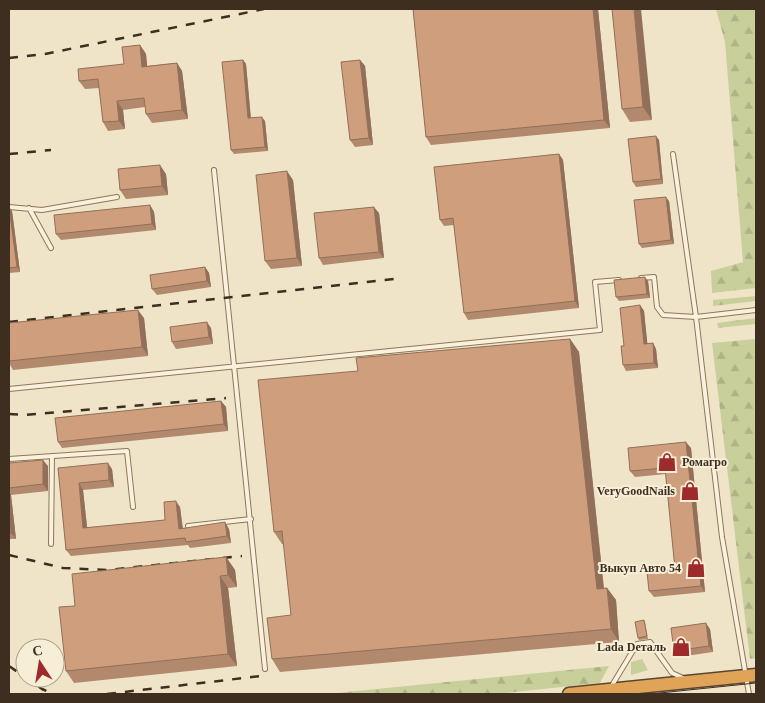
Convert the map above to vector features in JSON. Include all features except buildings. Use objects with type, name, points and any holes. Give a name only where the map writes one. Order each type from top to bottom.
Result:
[{"type":"highway","points":[[569,694],[752,675]]},
{"type":"lane","points":[[673,154],[696,317],[722,537],[752,675],[749,694]]},
{"type":"lane","points":[[214,170],[236,366],[265,668]]},
{"type":"lane","points":[[9,207],[42,210],[117,197]]},
{"type":"lane","points":[[29,208],[51,248]]},
{"type":"lane","points":[[634,278],[654,277],[657,307],[663,315],[696,317],[756,310]]},
{"type":"lane","points":[[9,389],[600,330],[595,282],[624,279]]},
{"type":"lane","points":[[9,459],[127,451],[133,507]]},
{"type":"lane","points":[[52,456],[52,544]]},
{"type":"lane","points":[[188,526],[250,519]]},
{"type":"lane","points":[[609,690],[637,644],[650,642],[672,673],[690,682]]},
{"type":"green space","points":[[716,9],[756,9],[756,288],[712,293],[711,271],[743,262],[725,42]]},
{"type":"green space","points":[[756,296],[756,301],[713,306],[713,300]]},
{"type":"green space","points":[[756,318],[756,324],[718,328],[717,323]]},
{"type":"green space","points":[[756,339],[756,658],[750,659],[712,343]]},
{"type":"green space","points":[[642,659],[648,670],[631,675],[631,662]]},
{"type":"green space","points":[[609,666],[600,683],[497,694],[326,694]]},
{"type":"tram line","points":[[650,694],[756,683]]},
{"type":"railway","points":[[9,58],[45,54],[264,9]]},
{"type":"railway","points":[[9,154],[51,150]]},
{"type":"railway","points":[[9,322],[402,278]]},
{"type":"railway","points":[[9,414],[25,415],[226,398]]},
{"type":"railway","points":[[9,555],[63,568],[107,570],[242,556]]},
{"type":"railway","points":[[9,666],[42,689],[53,694]]},
{"type":"railway","points":[[107,694],[261,676]]},
{"type":"place","name":"Ромагро","points":[[667,462]]},
{"type":"place","name":"VeryGoodNails","points":[[690,491]]},
{"type":"place","name":"Выкуп Авто 54","points":[[696,568]]},
{"type":"place","name":"Lada Dеталь","points":[[681,647]]}]
